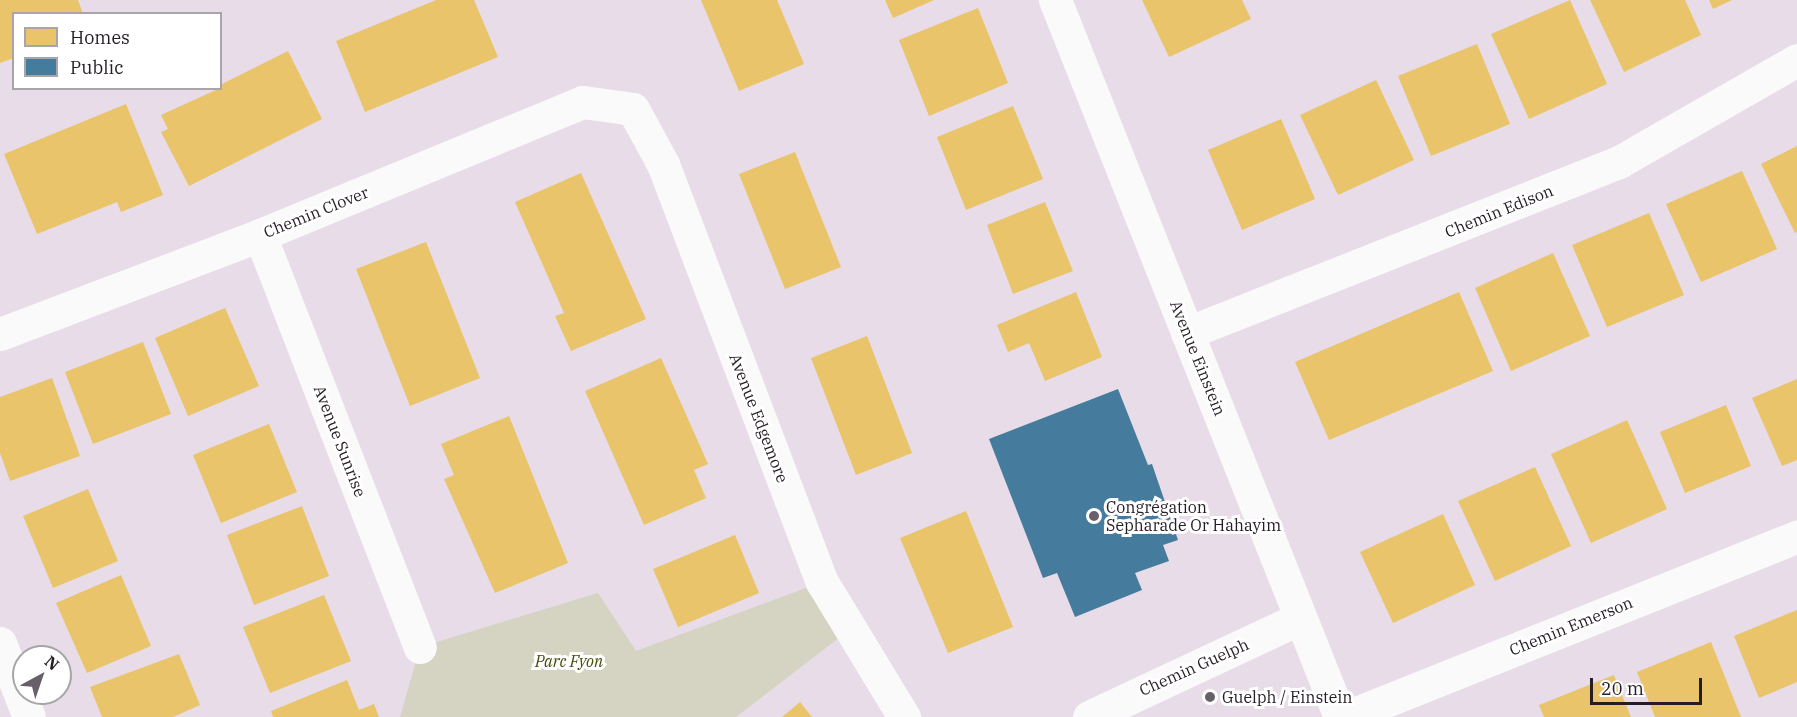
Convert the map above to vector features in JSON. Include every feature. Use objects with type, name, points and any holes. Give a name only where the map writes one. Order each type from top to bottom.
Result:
[{"type":"street","name":"Avenue Einstein","points":[[1055,0],[1340,717]]},
{"type":"street","name":"Chemin Edison","points":[[1187,333],[1619,162],[1797,60]]},
{"type":"street","name":"Chemin Clover","points":[[0,334],[260,235],[583,102],[633,109]]},
{"type":"street","name":"Avenue Edgemore","points":[[633,109],[663,164],[822,582],[904,717]]},
{"type":"street","name":"Avenue Sunrise","points":[[260,235],[420,647]]},
{"type":"street","name":"Chemin Emerson","points":[[1346,717],[1797,537]]},
{"type":"street","name":"Chemin Guelph","points":[[1089,717],[1300,618]]},
{"type":"street","points":[[0,643],[29,717]]},
{"type":"green space","name":"Parc Fyon","points":[[822,582],[849,630],[736,717],[400,717],[420,647],[598,593],[636,651]]},
{"type":"building: Homes","points":[[0,0],[78,0],[82,12],[12,12],[12,59],[0,63]]},
{"type":"building: Homes","points":[[436,0],[474,0],[498,57],[365,112],[336,41]]},
{"type":"building: Homes","points":[[701,0],[777,0],[804,64],[739,91]]},
{"type":"building: Homes","points":[[885,0],[934,0],[893,18]]},
{"type":"building: Homes","points":[[1142,0],[1242,0],[1251,19],[1169,57]]},
{"type":"building: Homes","points":[[1570,0],[1607,84],[1529,119],[1491,34]]},
{"type":"building: Homes","points":[[1590,0],[1685,0],[1701,35],[1624,72]]},
{"type":"building: Homes","points":[[1709,0],[1732,0],[1713,9]]},
{"type":"building: Homes","points":[[978,8],[1008,83],[929,116],[899,40]]},
{"type":"building: Homes","points":[[1477,44],[1510,124],[1431,156],[1398,76]]},
{"type":"building: Homes","points":[[288,51],[322,119],[189,186],[161,132],[168,129],[161,115],[216,90],[222,90],[222,84]]},
{"type":"building: Homes","points":[[1376,80],[1414,160],[1338,195],[1300,115]]},
{"type":"building: Homes","points":[[126,104],[163,195],[121,212],[117,202],[37,234],[4,154]]},
{"type":"building: Homes","points":[[1013,106],[1043,179],[966,210],[937,137]]},
{"type":"building: Homes","points":[[1281,119],[1315,199],[1242,230],[1208,150]]},
{"type":"building: Homes","points":[[1797,146],[1797,232],[1795,233],[1761,164]]},
{"type":"building: Homes","points":[[795,152],[841,267],[785,289],[739,174]]},
{"type":"building: Homes","points":[[1742,171],[1777,249],[1701,282],[1666,204]]},
{"type":"building: Homes","points":[[581,173],[646,319],[571,351],[555,316],[564,313],[515,202]]},
{"type":"building: Homes","points":[[1045,202],[1073,271],[1013,294],[987,225]]},
{"type":"building: Homes","points":[[1649,213],[1684,295],[1607,327],[1572,245]]},
{"type":"building: Homes","points":[[426,242],[480,378],[410,406],[356,269]]},
{"type":"building: Homes","points":[[1553,253],[1590,336],[1511,371],[1475,288]]},
{"type":"building: Homes","points":[[1076,292],[1102,357],[1045,381],[1029,343],[1008,352],[997,325]]},
{"type":"building: Homes","points":[[1459,292],[1493,371],[1329,440],[1295,362]]},
{"type":"building: Homes","points":[[225,308],[259,386],[188,416],[155,338]]},
{"type":"building: Homes","points":[[867,336],[912,453],[856,475],[811,358]]},
{"type":"building: Homes","points":[[143,342],[171,414],[93,444],[65,372]]},
{"type":"building: Homes","points":[[661,358],[708,464],[694,470],[706,498],[644,525],[585,391]]},
{"type":"building: Homes","points":[[52,378],[80,456],[10,481],[0,453],[0,397]]},
{"type":"building: Homes","points":[[1797,379],[1797,460],[1782,466],[1752,398]]},
{"type":"building: Homes","points":[[1726,405],[1751,466],[1685,493],[1660,432]]},
{"type":"building: Homes","points":[[509,416],[568,563],[495,593],[444,479],[454,475],[441,444]]},
{"type":"building: Homes","points":[[1627,420],[1667,509],[1591,543],[1551,454]]},
{"type":"building: Homes","points":[[269,424],[297,492],[221,523],[193,455]]},
{"type":"building: Homes","points":[[1535,467],[1571,546],[1495,581],[1458,501]]},
{"type":"building: Homes","points":[[88,489],[118,561],[53,588],[23,516]]},
{"type":"building: Homes","points":[[302,506],[329,576],[254,605],[227,535]]},
{"type":"building: Homes","points":[[966,511],[1013,627],[948,653],[900,538]]},
{"type":"building: Homes","points":[[1443,514],[1475,585],[1393,623],[1360,552]]},
{"type":"building: Homes","points":[[735,535],[759,593],[678,627],[653,569]]},
{"type":"building: Homes","points":[[121,575],[151,646],[87,673],[56,603]]},
{"type":"building: Homes","points":[[324,595],[351,661],[270,693],[243,627]]},
{"type":"building: Homes","points":[[1797,610],[1797,682],[1759,698],[1734,636]]},
{"type":"building: Homes","points":[[1711,642],[1741,717],[1655,717],[1637,672]]},
{"type":"building: Homes","points":[[179,654],[200,705],[173,717],[102,717],[90,687]]},
{"type":"building: Homes","points":[[1614,675],[1631,717],[1544,717],[1539,705]]},
{"type":"building: Homes","points":[[347,680],[359,710],[374,704],[379,717],[273,717],[271,711]]},
{"type":"building: Homes","points":[[800,702],[812,717],[782,717]]},
{"type":"building: Public","name":"Congrégation Sepharade Or Hahayim","points":[[1118,389],[1148,465],[1152,464],[1178,540],[1163,545],[1169,561],[1135,573],[1142,590],[1075,617],[1057,573],[1043,578],[989,439]]},
{"type":"place","name":"Congrégation Sepharade Or Hahayim","points":[[1094,516]]},
{"type":"place","name":"Guelph / Einstein","points":[[1210,697]]}]
